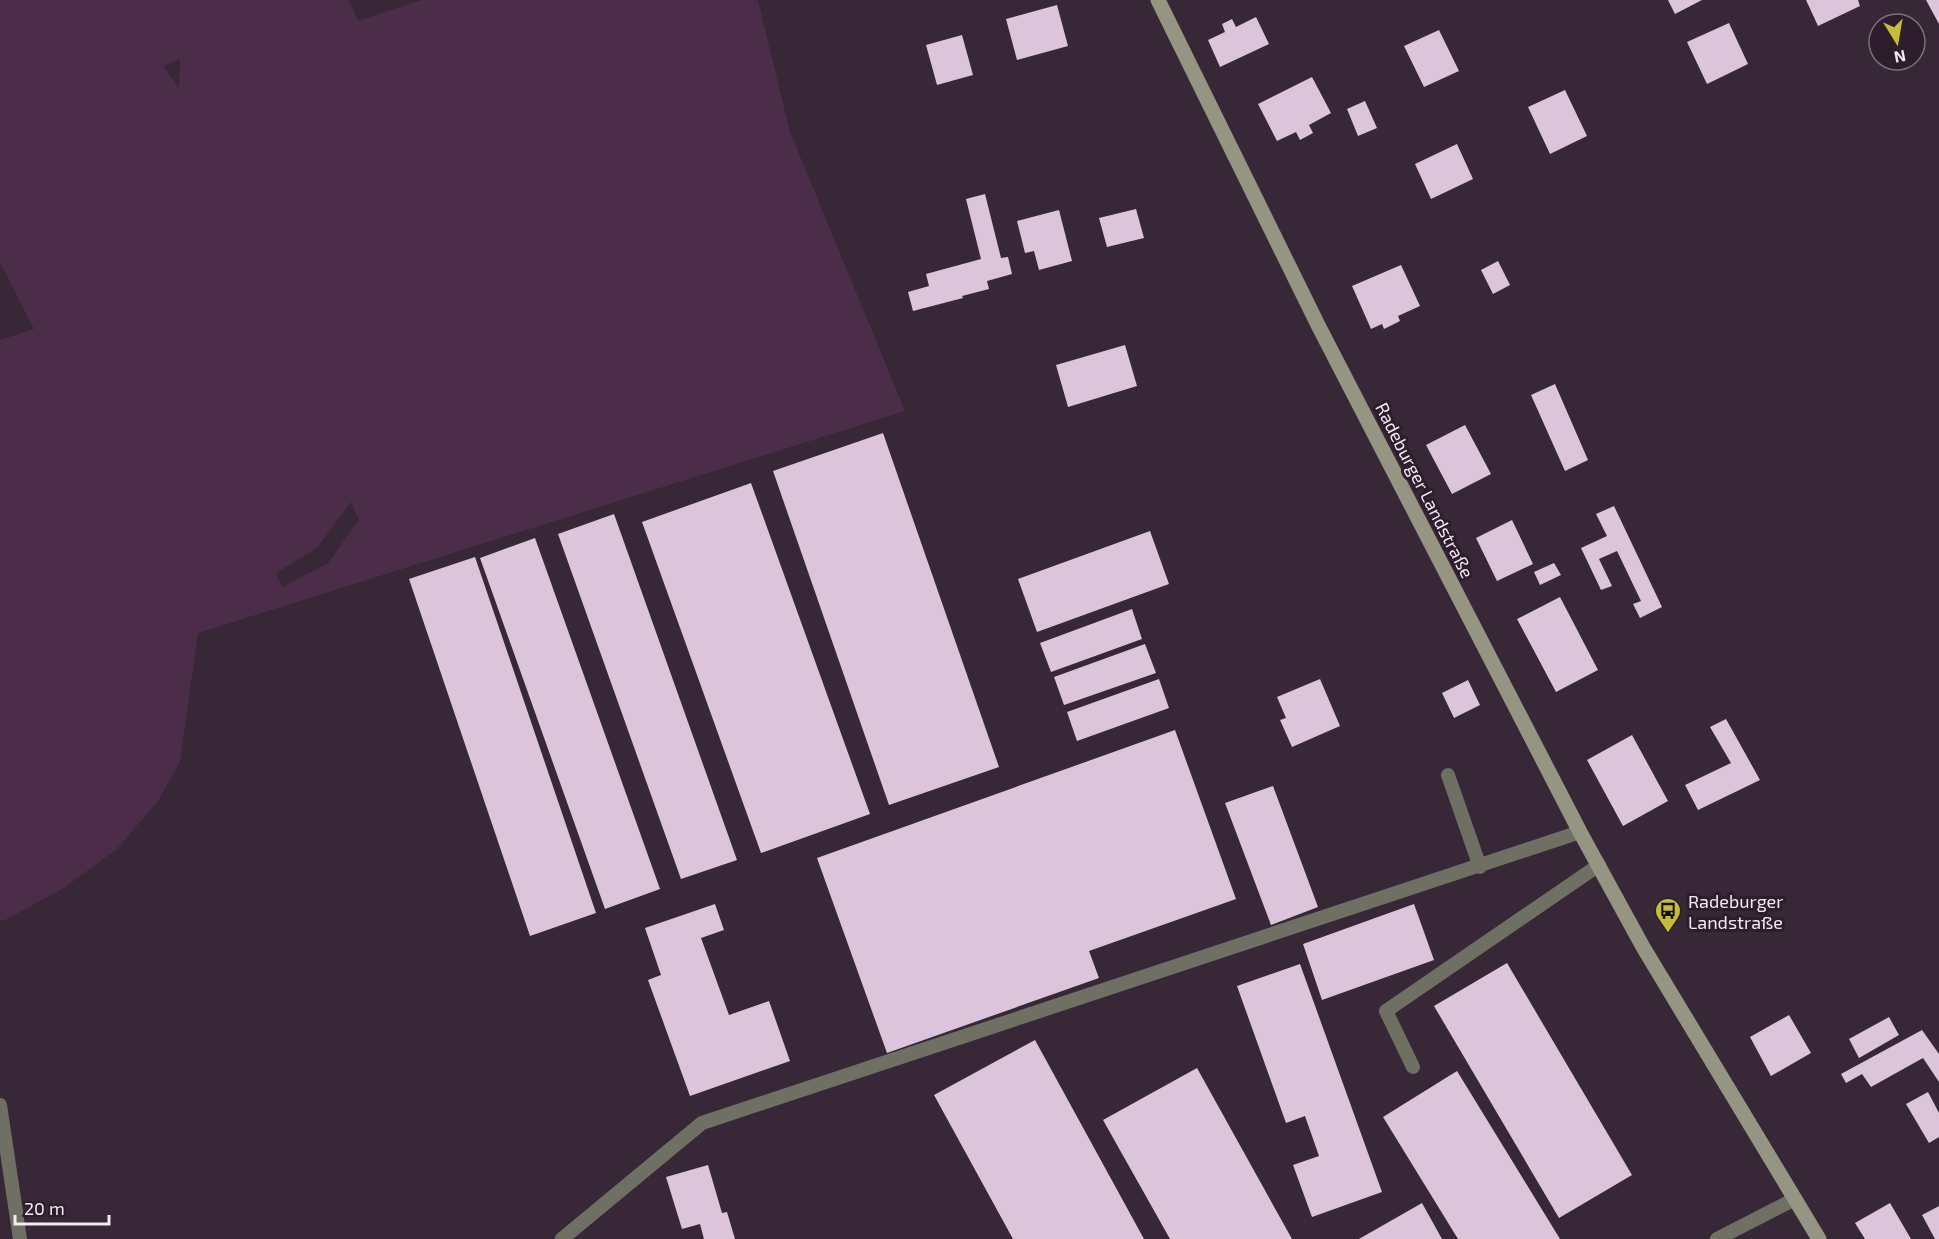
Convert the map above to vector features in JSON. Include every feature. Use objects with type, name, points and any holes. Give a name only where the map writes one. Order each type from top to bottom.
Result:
[{"type":"street","name":"Radeburger Landstraße","points":[[1158,0],[1319,327],[1580,832],[1642,947],[1819,1239]]},
{"type":"lane","points":[[1448,775],[1480,867]]},
{"type":"lane","points":[[562,1239],[702,1123],[1580,832]]},
{"type":"lane","points":[[1413,1067],[1386,1011],[1599,865]]},
{"type":"lane","points":[[0,1105],[20,1239]]},
{"type":"lane","points":[[1717,1239],[1795,1199]]},
{"type":"shaded area","points":[[0,0],[349,0],[358,21],[422,0],[758,0],[790,132],[905,411],[198,633],[180,762],[158,801],[117,849],[61,890],[5,920],[0,920],[0,340],[34,329],[0,262]],"holes":[[[180,59],[179,88],[163,66]],[[351,502],[359,520],[328,563],[282,587],[276,573],[317,548]]]},
{"type":"building","points":[[1668,0],[1702,0],[1675,14]]},
{"type":"building","points":[[1806,0],[1858,0],[1860,6],[1818,26]]},
{"type":"building","points":[[1926,0],[1939,0],[1939,24]]},
{"type":"building","points":[[1057,5],[1068,46],[1017,60],[1006,19]]},
{"type":"building","points":[[1256,17],[1269,44],[1220,67],[1208,40],[1225,32],[1222,24],[1232,19],[1236,27]]},
{"type":"building","points":[[1729,23],[1748,64],[1707,84],[1687,42]]},
{"type":"building","points":[[1439,30],[1459,71],[1424,87],[1404,46]]},
{"type":"building","points":[[962,35],[973,75],[937,85],[926,45]]},
{"type":"building","points":[[1312,77],[1331,113],[1309,125],[1313,133],[1300,140],[1296,132],[1277,141],[1258,104]]},
{"type":"building","points":[[1565,90],[1587,136],[1550,154],[1528,107]]},
{"type":"building","points":[[1365,101],[1377,128],[1358,136],[1347,109]]},
{"type":"building","points":[[1457,144],[1473,179],[1431,199],[1415,164]]},
{"type":"building","points":[[985,194],[1001,258],[1008,257],[1012,274],[987,281],[989,289],[913,311],[908,292],[929,286],[926,274],[981,259],[966,199]]},
{"type":"building","points":[[1136,209],[1144,238],[1107,247],[1099,218]]},
{"type":"building","points":[[1059,210],[1072,261],[1039,270],[1034,251],[1025,253],[1017,221]]},
{"type":"building","points":[[1498,261],[1510,285],[1493,294],[1481,270]]},
{"type":"building","points":[[1401,265],[1420,306],[1398,316],[1400,321],[1384,329],[1382,324],[1371,329],[1352,286]]},
{"type":"building","points":[[1125,345],[1137,386],[1068,407],[1056,365]]},
{"type":"building","points":[[1555,384],[1588,460],[1565,471],[1531,395]]},
{"type":"building","points":[[1465,425],[1491,474],[1452,494],[1426,445]]},
{"type":"building","points":[[883,433],[999,767],[889,805],[773,471]]},
{"type":"building","points":[[751,483],[870,814],[761,853],[642,522]]},
{"type":"building","points":[[1614,506],[1662,607],[1640,618],[1633,604],[1641,601],[1617,551],[1599,559],[1612,586],[1601,590],[1581,548],[1607,536],[1596,514]]},
{"type":"building","points":[[614,514],[737,860],[681,879],[558,534]]},
{"type":"building","points":[[1512,520],[1533,564],[1497,581],[1476,538]]},
{"type":"building","points":[[1150,531],[1169,584],[1037,632],[1018,579]]},
{"type":"building","points":[[535,538],[660,889],[605,909],[480,558]]},
{"type":"building","points":[[475,557],[596,913],[530,936],[409,579]]},
{"type":"building","points":[[1554,563],[1561,575],[1540,585],[1534,572]]},
{"type":"building","points":[[1560,597],[1598,670],[1556,692],[1517,619]]},
{"type":"building","points":[[1132,609],[1142,639],[1051,672],[1040,643]]},
{"type":"building","points":[[1145,644],[1156,673],[1064,705],[1054,677]]},
{"type":"building","points":[[1159,679],[1169,708],[1077,741],[1067,712]]},
{"type":"building","points":[[1320,679],[1340,726],[1292,747],[1280,720],[1286,718],[1277,697]]},
{"type":"building","points":[[1468,680],[1480,705],[1454,718],[1442,693]]},
{"type":"building","points":[[1726,719],[1760,780],[1698,810],[1685,785],[1731,763],[1710,727]]},
{"type":"building","points":[[1175,730],[1236,899],[1089,951],[1099,978],[887,1053],[817,858]]},
{"type":"building","points":[[1632,735],[1668,801],[1623,826],[1587,760]]},
{"type":"building","points":[[1273,786],[1318,907],[1271,925],[1225,803]]},
{"type":"building","points":[[715,904],[724,930],[701,938],[729,1015],[769,1001],[790,1061],[690,1096],[648,980],[661,975],[645,928]]},
{"type":"building","points":[[1414,904],[1434,960],[1322,1000],[1303,944]]},
{"type":"building","points":[[1507,963],[1632,1175],[1559,1218],[1434,1006]]},
{"type":"building","points":[[1300,964],[1382,1192],[1312,1217],[1293,1165],[1319,1156],[1305,1116],[1286,1123],[1237,986]]},
{"type":"building","points":[[1789,1015],[1811,1053],[1771,1076],[1750,1037]]},
{"type":"building","points":[[1889,1017],[1899,1035],[1859,1058],[1849,1039]]},
{"type":"building","points":[[1922,1030],[1939,1054],[1939,1082],[1923,1058],[1871,1087],[1862,1074],[1846,1083],[1841,1074]]},
{"type":"building","points":[[1035,1040],[1144,1239],[1013,1239],[934,1095]]},
{"type":"building","points":[[1197,1068],[1292,1239],[1170,1239],[1103,1120]]},
{"type":"building","points":[[1457,1071],[1560,1239],[1458,1239],[1383,1117]]},
{"type":"building","points":[[1928,1092],[1939,1113],[1939,1137],[1929,1143],[1906,1104]]},
{"type":"building","points":[[708,1165],[722,1213],[727,1212],[735,1239],[704,1239],[700,1224],[682,1229],[666,1177]]},
{"type":"building","points":[[1422,1203],[1442,1239],[1359,1239]]},
{"type":"building","points":[[1890,1203],[1911,1239],[1865,1239],[1855,1223]]},
{"type":"building","points":[[1939,1206],[1939,1239],[1935,1239],[1922,1215]]},
{"type":"place","name":"Radeburger Landstraße","points":[[1668,934]]}]
